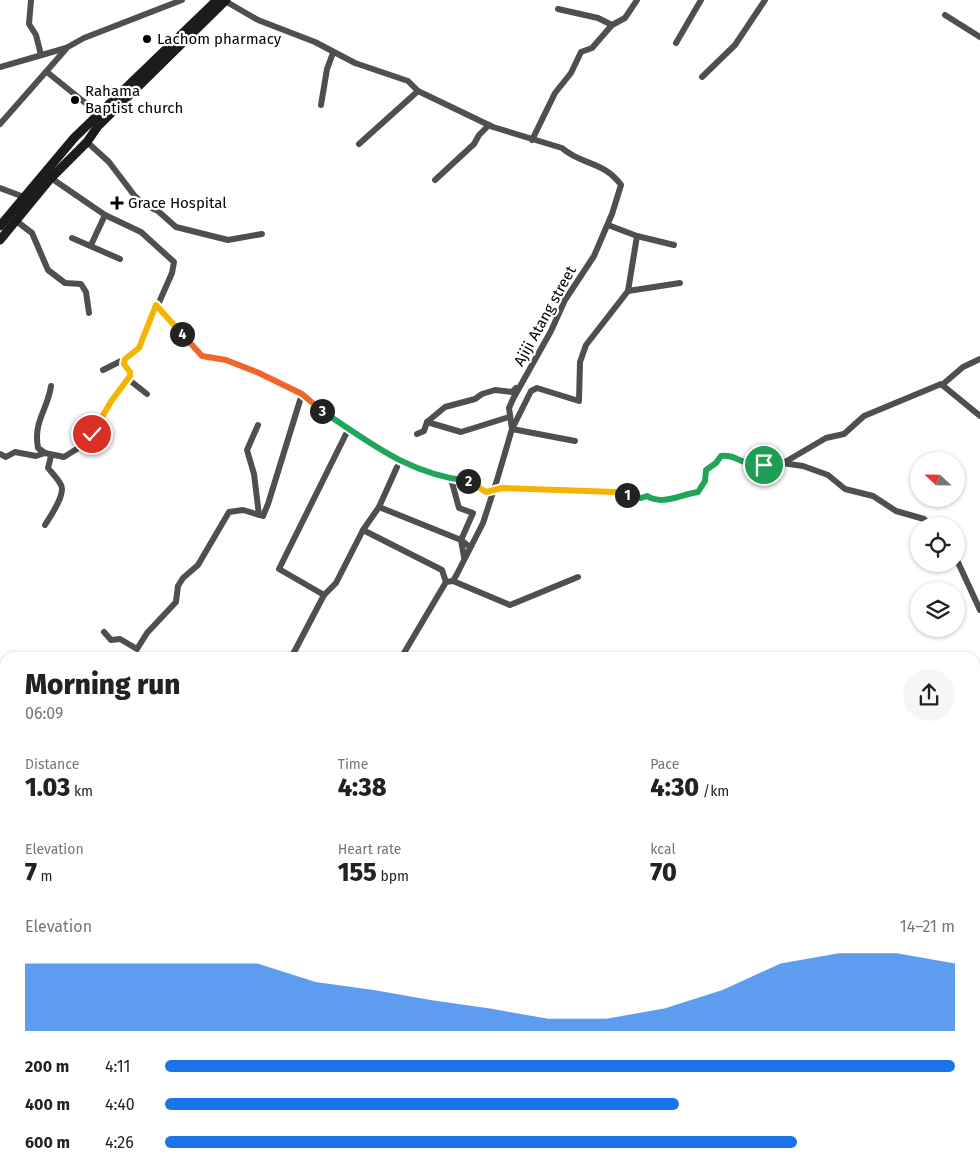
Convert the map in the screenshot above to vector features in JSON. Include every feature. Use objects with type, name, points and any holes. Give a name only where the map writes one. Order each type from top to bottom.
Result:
[{"type":"main road","points":[[0,226],[24,196],[99,114],[223,0]]},
{"type":"main road","points":[[0,240],[51,178],[87,142],[98,126],[223,0]]},
{"type":"street","points":[[31,0],[29,24],[36,35],[41,55]]},
{"type":"street","name":"Ajiji Atang street","points":[[223,0],[251,17],[315,42],[333,53],[393,78],[408,81],[418,91],[489,125],[562,148],[568,154],[601,166],[616,178],[621,185],[608,225],[594,256],[565,300],[509,408],[509,417]]},
{"type":"street","points":[[532,140],[555,93],[571,73],[581,52],[592,48],[604,30],[625,18],[638,0]]},
{"type":"street","points":[[676,43],[701,0]]},
{"type":"street","points":[[702,77],[735,45],[750,19],[765,0]]},
{"type":"street","points":[[1,64],[66,48],[84,38],[178,1]]},
{"type":"street","points":[[558,9],[598,18],[612,25]]},
{"type":"street","points":[[945,15],[980,37]]},
{"type":"street","points":[[0,124],[66,48]]},
{"type":"street","points":[[321,105],[333,53]]},
{"type":"street","points":[[46,72],[99,114]]},
{"type":"street","points":[[359,144],[418,91]]},
{"type":"street","points":[[435,180],[474,144],[479,135],[489,125]]},
{"type":"street","points":[[87,142],[109,162],[143,204],[158,210],[176,227],[228,240],[262,234]]},
{"type":"street","points":[[51,178],[105,215],[141,232],[174,262],[172,273],[156,305],[139,348],[125,359],[103,370]]},
{"type":"street","points":[[0,188],[24,196]]},
{"type":"street","points":[[91,245],[105,215]]},
{"type":"street","points":[[16,220],[32,233],[48,270],[65,283],[81,284],[84,288],[89,313]]},
{"type":"street","points":[[608,225],[637,236],[674,245]]},
{"type":"street","points":[[405,652],[484,522],[512,429],[531,391],[537,388],[579,401],[580,362],[586,345],[628,291],[637,236]]},
{"type":"street","points":[[72,238],[120,259]]},
{"type":"street","points":[[628,291],[680,283]]},
{"type":"street","points":[[156,305],[202,356],[226,360],[259,373],[302,394],[382,452],[401,462],[418,470],[451,479],[470,481],[486,492],[502,488],[616,492],[641,498],[647,496],[653,499],[677,498],[687,493],[698,492],[705,481],[706,470],[716,463],[721,456],[727,455],[753,467],[785,462],[826,438],[844,434],[864,416],[907,397],[942,385],[963,367],[980,359]]},
{"type":"street","points":[[0,454],[6,457],[15,452],[36,456],[64,457],[83,445],[128,379],[130,372],[124,364],[125,359]]},
{"type":"street","points":[[128,379],[147,394]]},
{"type":"street","points":[[417,434],[424,431],[428,422],[445,407],[475,399],[482,394],[496,390],[512,392],[522,382]]},
{"type":"street","points":[[942,385],[980,416]]},
{"type":"street","points":[[48,455],[38,448],[37,439],[41,413],[50,396],[51,386]]},
{"type":"street","points":[[104,632],[111,640],[120,639],[137,649],[147,633],[176,602],[178,586],[182,578],[198,565],[229,512],[243,510],[263,516],[302,394]]},
{"type":"street","points":[[428,422],[461,432],[509,417],[512,429]]},
{"type":"street","points":[[258,425],[247,450],[254,474],[259,515]]},
{"type":"street","points":[[324,595],[279,569],[349,428]]},
{"type":"street","points":[[512,429],[575,441]]},
{"type":"street","points":[[45,525],[57,506],[62,490],[62,486],[48,468],[48,455]]},
{"type":"street","points":[[785,462],[828,475],[845,489],[873,496],[896,511],[917,517]]},
{"type":"street","points":[[294,652],[324,595],[336,583],[363,530],[379,507],[397,467]]},
{"type":"street","points":[[451,479],[460,508],[473,513],[461,540],[464,557]]},
{"type":"street","points":[[379,507],[461,540],[470,547]]},
{"type":"street","points":[[363,530],[442,570],[449,581],[510,605],[578,577]]},
{"type":"street","points":[[962,572],[980,610]]},
{"type":"place","name":"Lachom pharmacy","points":[[147,39]]},
{"type":"place","name":"Rahama Baptist church","points":[[75,100]]},
{"type":"place","name":"Grace Hospital","points":[[117,203]]},
{"type":"route","points":[[92,434],[112,400],[130,376],[130,372],[124,364],[125,359],[139,348],[156,305],[202,356],[226,360],[259,373],[302,394],[315,406],[382,452],[418,470],[436,476],[470,481],[486,492],[502,488],[512,490],[616,492],[641,498],[647,496],[653,499],[677,498],[687,493],[698,492],[705,481],[706,470],[716,463],[721,456],[727,455],[753,467],[764,465]]}]
